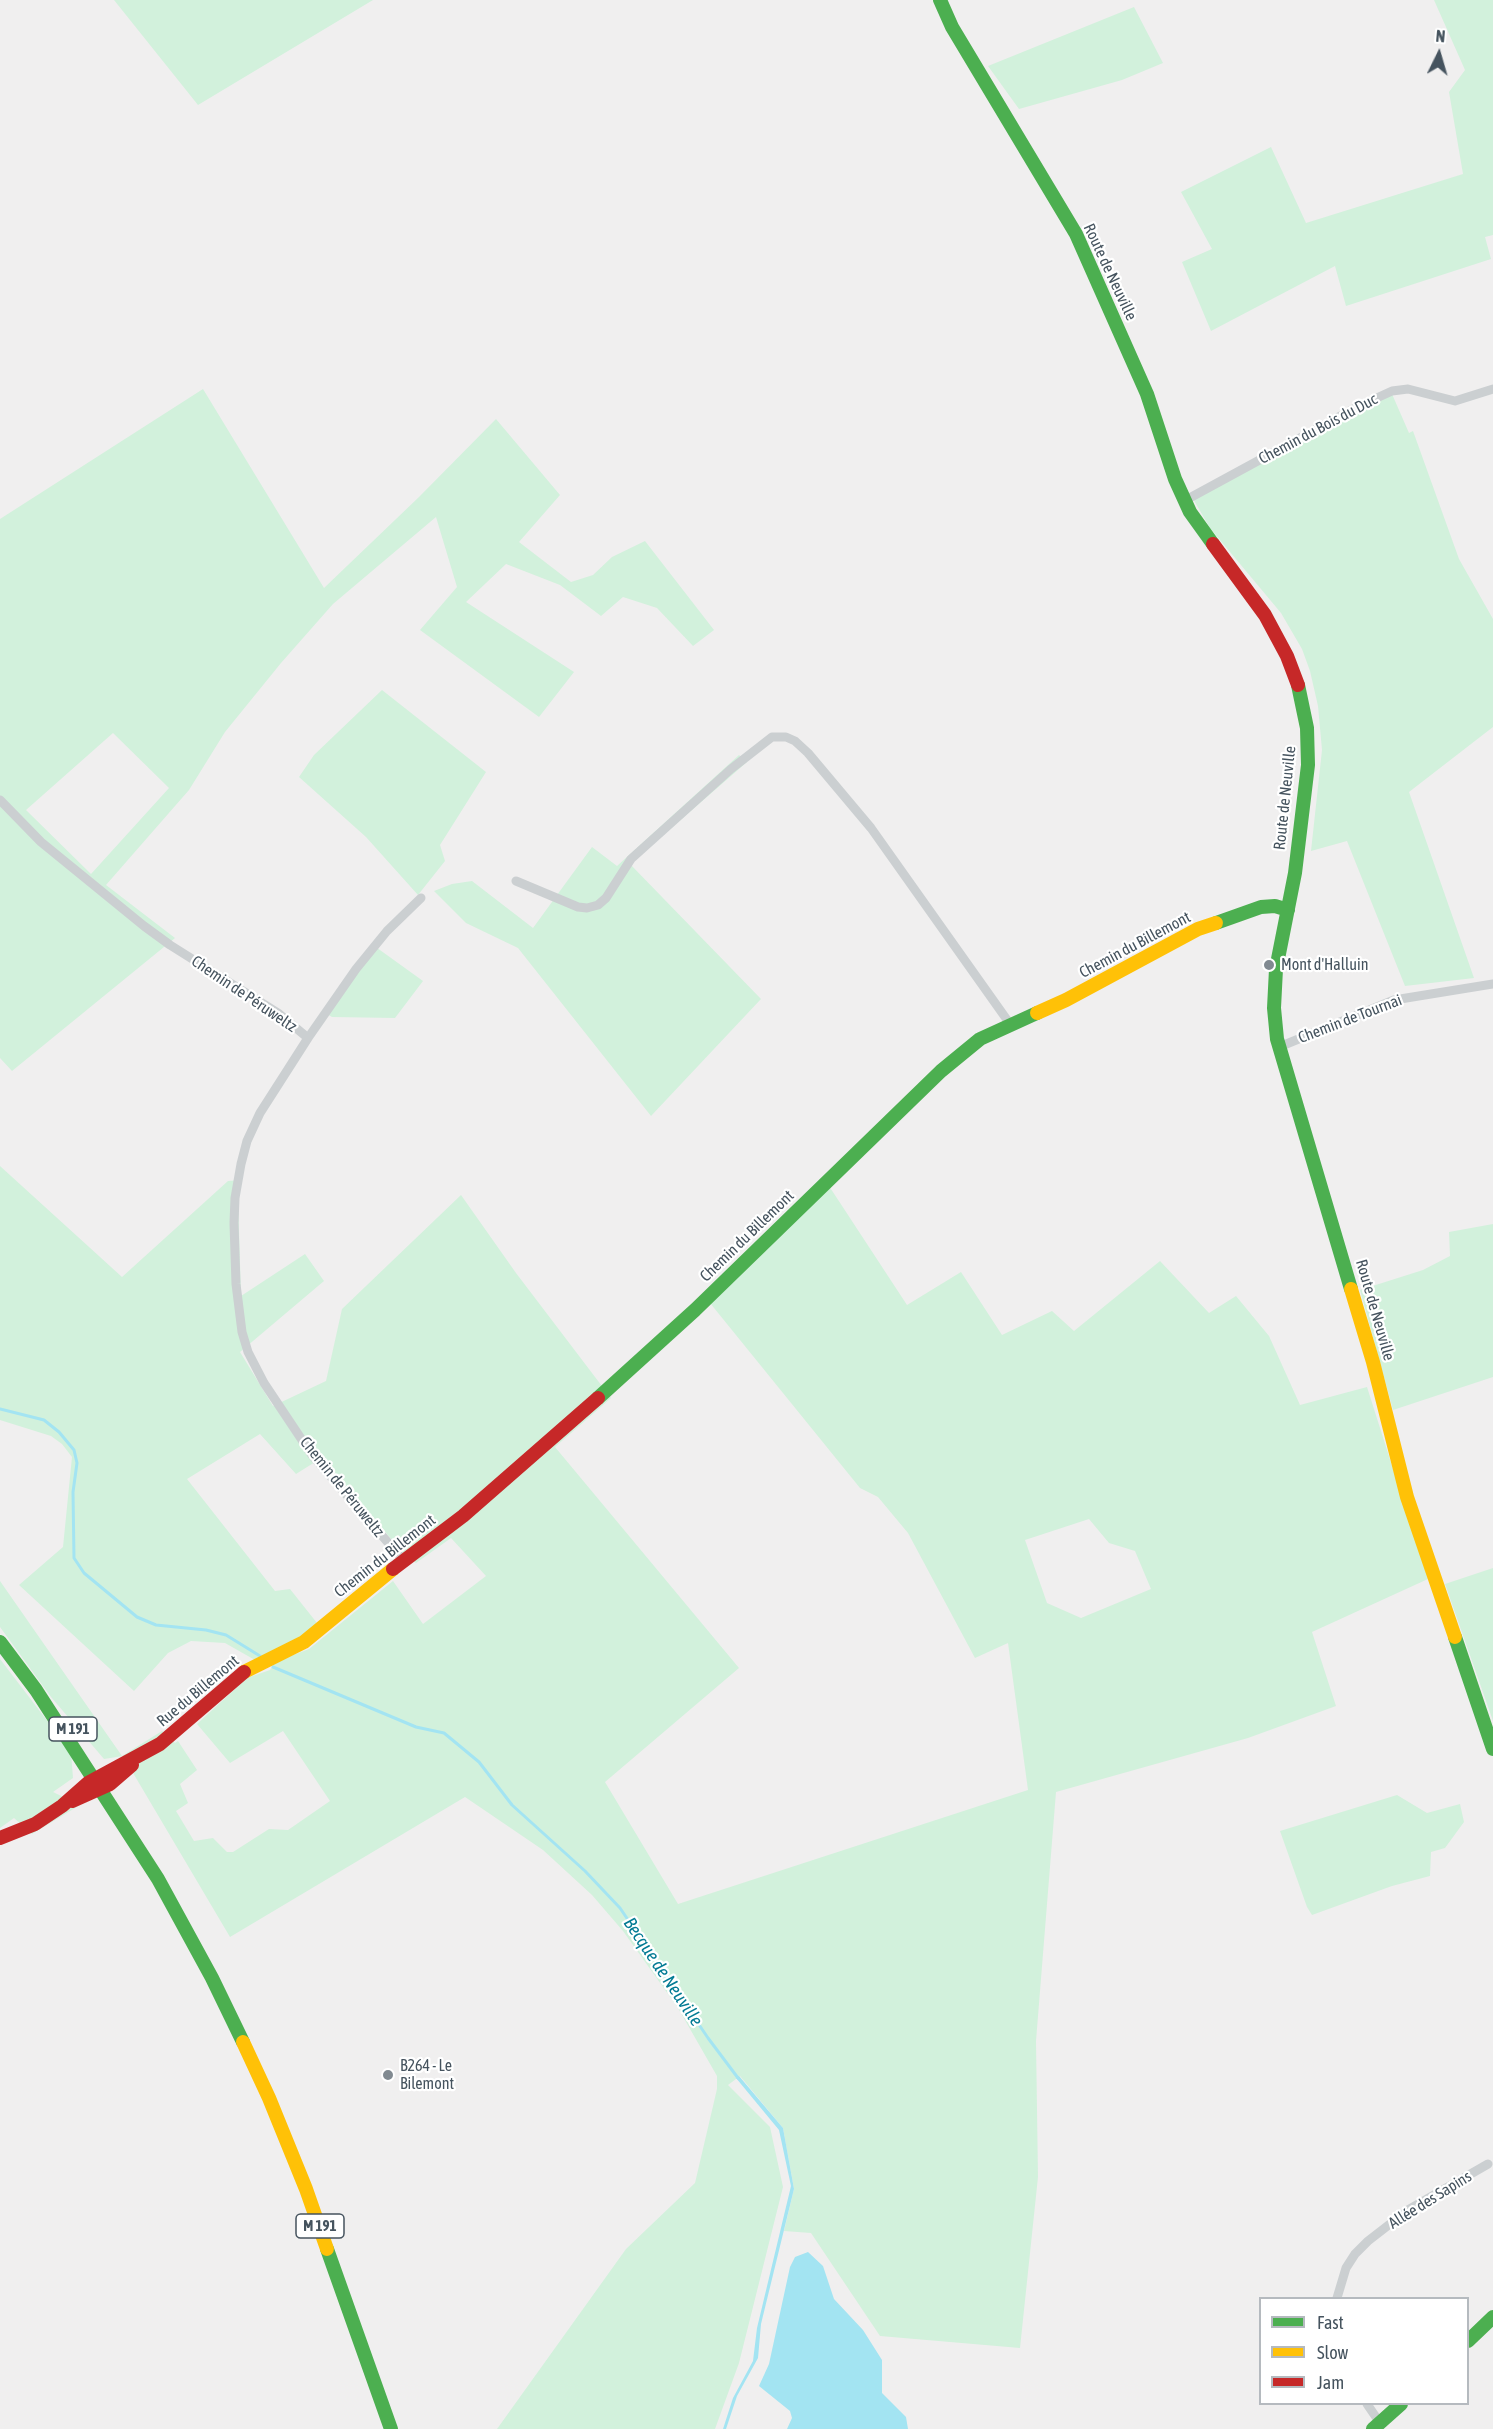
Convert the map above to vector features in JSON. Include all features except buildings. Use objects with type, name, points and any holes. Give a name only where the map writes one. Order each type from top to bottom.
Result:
[{"type":"main road","name":"Route de Neuville","points":[[940,0],[952,27],[991,89],[1079,241],[1147,394],[1184,501],[1204,534],[1230,565],[1242,573],[1280,626],[1295,654],[1310,701],[1315,736],[1314,775],[1305,839],[1295,873],[1275,982],[1275,1019],[1279,1047],[1373,1362],[1407,1497],[1493,1749]]},
{"type":"main road","name":"Chemin du Billemont","points":[[268,1660],[312,1636],[382,1577],[463,1516],[694,1310],[952,1061],[980,1039],[1066,1000],[1198,930],[1261,907],[1275,906],[1288,910]]},
{"type":"main road","name":"M 191","points":[[0,1642],[102,1781],[212,1978],[278,2120],[322,2232],[391,2429]]},
{"type":"main road","name":"Rue du Billemont","points":[[0,1838],[35,1824],[62,1806],[82,1786],[102,1781],[150,1750],[186,1724],[245,1671],[268,1660]]},
{"type":"main road","points":[[1469,2339],[1493,2318]]},
{"type":"main road","points":[[1377,2426],[1399,2405]]},
{"type":"street","name":"Chemin du Bois du Duc","points":[[1184,501],[1392,391],[1408,389],[1455,401],[1493,389]]},
{"type":"street","points":[[516,881],[578,907],[587,908],[598,905],[606,898],[631,859],[731,769],[772,737],[786,737],[795,741],[808,753],[871,828],[1010,1024]]},
{"type":"street","name":"Chemin de Péruweltz","points":[[0,800],[48,848],[130,915],[170,945],[279,1013],[308,1038],[260,1113],[247,1141],[240,1164],[235,1198],[235,1238],[236,1284],[242,1332],[248,1352],[264,1383],[312,1455],[404,1561]]},
{"type":"street","points":[[308,1038],[356,969],[393,925],[421,898]]},
{"type":"street","name":"Chemin de Tournai","points":[[1279,1047],[1386,1003],[1493,984]]},
{"type":"street","name":"Allée des Sapins","points":[[1337,2297],[1346,2268],[1355,2254],[1368,2241],[1408,2210],[1488,2164]]},
{"type":"street","points":[[1368,2405],[1377,2426]]},
{"type":"green space","points":[[114,0],[373,0],[198,105]]},
{"type":"green space","points":[[1434,0],[1493,0],[1493,235],[1485,237],[1491,259],[1346,306],[1335,266],[1211,331],[1182,262],[1212,249],[1181,192],[1271,147],[1306,223],[1463,174],[1449,92],[1465,70]]},
{"type":"green space","points":[[1134,7],[1163,63],[1122,80],[1019,109],[988,66]]},
{"type":"green space","points":[[203,389],[324,588],[496,419],[560,495],[519,542],[571,582],[593,575],[612,557],[645,541],[714,630],[693,646],[657,608],[623,597],[601,616],[560,585],[506,564],[466,602],[574,672],[539,717],[420,630],[457,587],[436,517],[333,604],[225,732],[189,790],[106,885],[175,938],[12,1071],[0,1058],[0,519]],"holes":[[[113,733],[169,788],[91,874],[26,810]]]},
{"type":"green space","points":[[1392,394],[1409,433],[1413,431],[1459,559],[1493,619],[1493,727],[1409,792],[1474,978],[1405,986],[1347,841],[1311,851],[1322,750],[1318,706],[1302,649],[1281,613],[1210,528],[1192,497]]},
{"type":"green space","points":[[382,690],[486,772],[440,845],[445,861],[418,895],[366,837],[299,777],[314,755]]},
{"type":"green space","points":[[739,755],[747,762],[630,864],[761,999],[651,1116],[518,948],[466,923],[434,891],[452,884],[472,881],[533,928],[592,847],[617,866]]},
{"type":"green space","points":[[373,945],[423,981],[395,1018],[332,1017],[322,1011]]},
{"type":"green space","points":[[0,1166],[122,1277],[228,1181],[242,1180],[238,1199],[241,1296],[305,1254],[324,1281],[240,1352],[273,1406],[326,1381],[342,1309],[461,1195],[516,1273],[611,1398],[555,1447],[739,1668],[605,1782],[678,1904],[1028,1790],[1008,1643],[975,1658],[908,1533],[878,1497],[860,1488],[710,1303],[829,1186],[907,1305],[961,1272],[1002,1335],[1052,1311],[1074,1331],[1160,1261],[1209,1313],[1236,1296],[1269,1336],[1300,1405],[1367,1387],[1428,1579],[1312,1632],[1336,1706],[1248,1738],[1056,1792],[1036,2041],[1038,2177],[1020,2348],[880,2336],[811,2233],[784,2231],[794,2189],[783,2128],[740,2076],[728,2085],[770,2127],[783,2187],[739,2363],[715,2429],[497,2429],[626,2249],[695,2183],[717,2089],[717,2076],[678,2008],[623,1931],[592,1895],[543,1850],[465,1797],[230,1937],[123,1756],[104,1759],[51,1697],[0,1627],[0,1581],[122,1756],[162,1731],[175,1743],[178,1741],[197,1770],[180,1784],[188,1803],[176,1811],[194,1841],[213,1838],[227,1852],[233,1852],[269,1829],[288,1830],[330,1801],[283,1731],[230,1763],[197,1724],[247,1678],[270,1670],[275,1662],[309,1649],[393,1581],[423,1624],[486,1576],[451,1538],[416,1563],[403,1553],[323,1457],[296,1474],[260,1434],[187,1479],[275,1591],[290,1589],[317,1623],[299,1641],[255,1660],[225,1643],[191,1641],[168,1653],[134,1691],[19,1585],[63,1547],[72,1457],[62,1444],[51,1436],[0,1420]],"holes":[[[1089,1519],[1109,1543],[1135,1551],[1151,1589],[1081,1618],[1047,1603],[1025,1540]]]},
{"type":"green space","points":[[1493,1224],[1493,1377],[1393,1410],[1360,1290],[1423,1270],[1450,1256],[1449,1232]]},
{"type":"green space","points":[[1493,1568],[1493,1721],[1445,1584]]},
{"type":"green space","points":[[0,1659],[71,1752],[73,1778],[53,1792],[80,1805],[32,1834],[14,1818],[0,1828]]},
{"type":"green space","points":[[1397,1795],[1427,1813],[1460,1804],[1464,1822],[1445,1848],[1431,1852],[1430,1876],[1392,1886],[1312,1915],[1307,1907],[1280,1831]]},
{"type":"water","points":[[739,2076],[783,2128],[794,2189],[761,2324],[758,2358],[737,2396],[726,2429],[723,2429],[733,2398],[753,2361],[757,2328],[791,2186],[779,2130],[736,2078]]},
{"type":"water","points":[[808,2252],[823,2266],[834,2299],[863,2330],[882,2360],[882,2393],[906,2417],[908,2429],[787,2429],[792,2418],[790,2411],[759,2386],[769,2364],[790,2267],[795,2257]]},
{"type":"waterway","name":"Becque de Neuville","points":[[0,1409],[44,1420],[59,1432],[74,1450],[77,1463],[73,1492],[74,1558],[84,1573],[137,1617],[156,1625],[206,1630],[226,1635],[260,1656]]},
{"type":"waterway","name":"Becque de Neuville","points":[[273,1667],[416,1727],[444,1733],[479,1762],[512,1805],[585,1871],[620,1908],[708,2038],[738,2078]]},
{"type":"traffic: fast","points":[[940,0],[952,27],[1076,234],[1147,394],[1175,479],[1190,512],[1213,544]]},
{"type":"traffic: fast","points":[[1298,685],[1307,728],[1308,765],[1295,873],[1276,969],[1274,1008],[1277,1039],[1351,1289]]},
{"type":"traffic: fast","points":[[1216,923],[1261,907],[1275,906],[1288,910]]},
{"type":"traffic: fast","points":[[598,1398],[695,1310],[941,1071],[980,1039],[1037,1013]]},
{"type":"traffic: fast","points":[[1455,1637],[1493,1749]]},
{"type":"traffic: fast","points":[[0,1642],[36,1690],[158,1879],[212,1978],[243,2042]]},
{"type":"traffic: fast","points":[[327,2249],[391,2429]]},
{"type":"traffic: fast","points":[[1469,2340],[1493,2317]]},
{"type":"traffic: fast","points":[[1373,2429],[1400,2405]]},
{"type":"traffic: slow","points":[[1037,1013],[1066,1000],[1198,929],[1216,923]]},
{"type":"traffic: slow","points":[[1351,1289],[1373,1362],[1407,1497],[1455,1637]]},
{"type":"traffic: slow","points":[[244,1672],[304,1642],[393,1569]]},
{"type":"traffic: slow","points":[[243,2042],[269,2098],[306,2189],[327,2249]]},
{"type":"traffic: jam","points":[[1213,544],[1265,615],[1287,656],[1298,685]]},
{"type":"traffic: jam","points":[[393,1569],[463,1516],[598,1398]]},
{"type":"traffic: jam","points":[[0,1838],[35,1824],[62,1806],[88,1783],[160,1744],[244,1672]]},
{"type":"traffic: jam","points":[[72,1801],[110,1784],[132,1765]]},
{"type":"place","name":"Mont d'Halluin","points":[[1269,965]]},
{"type":"place","name":"B264 - Le Bilemont","points":[[388,2075]]}]
